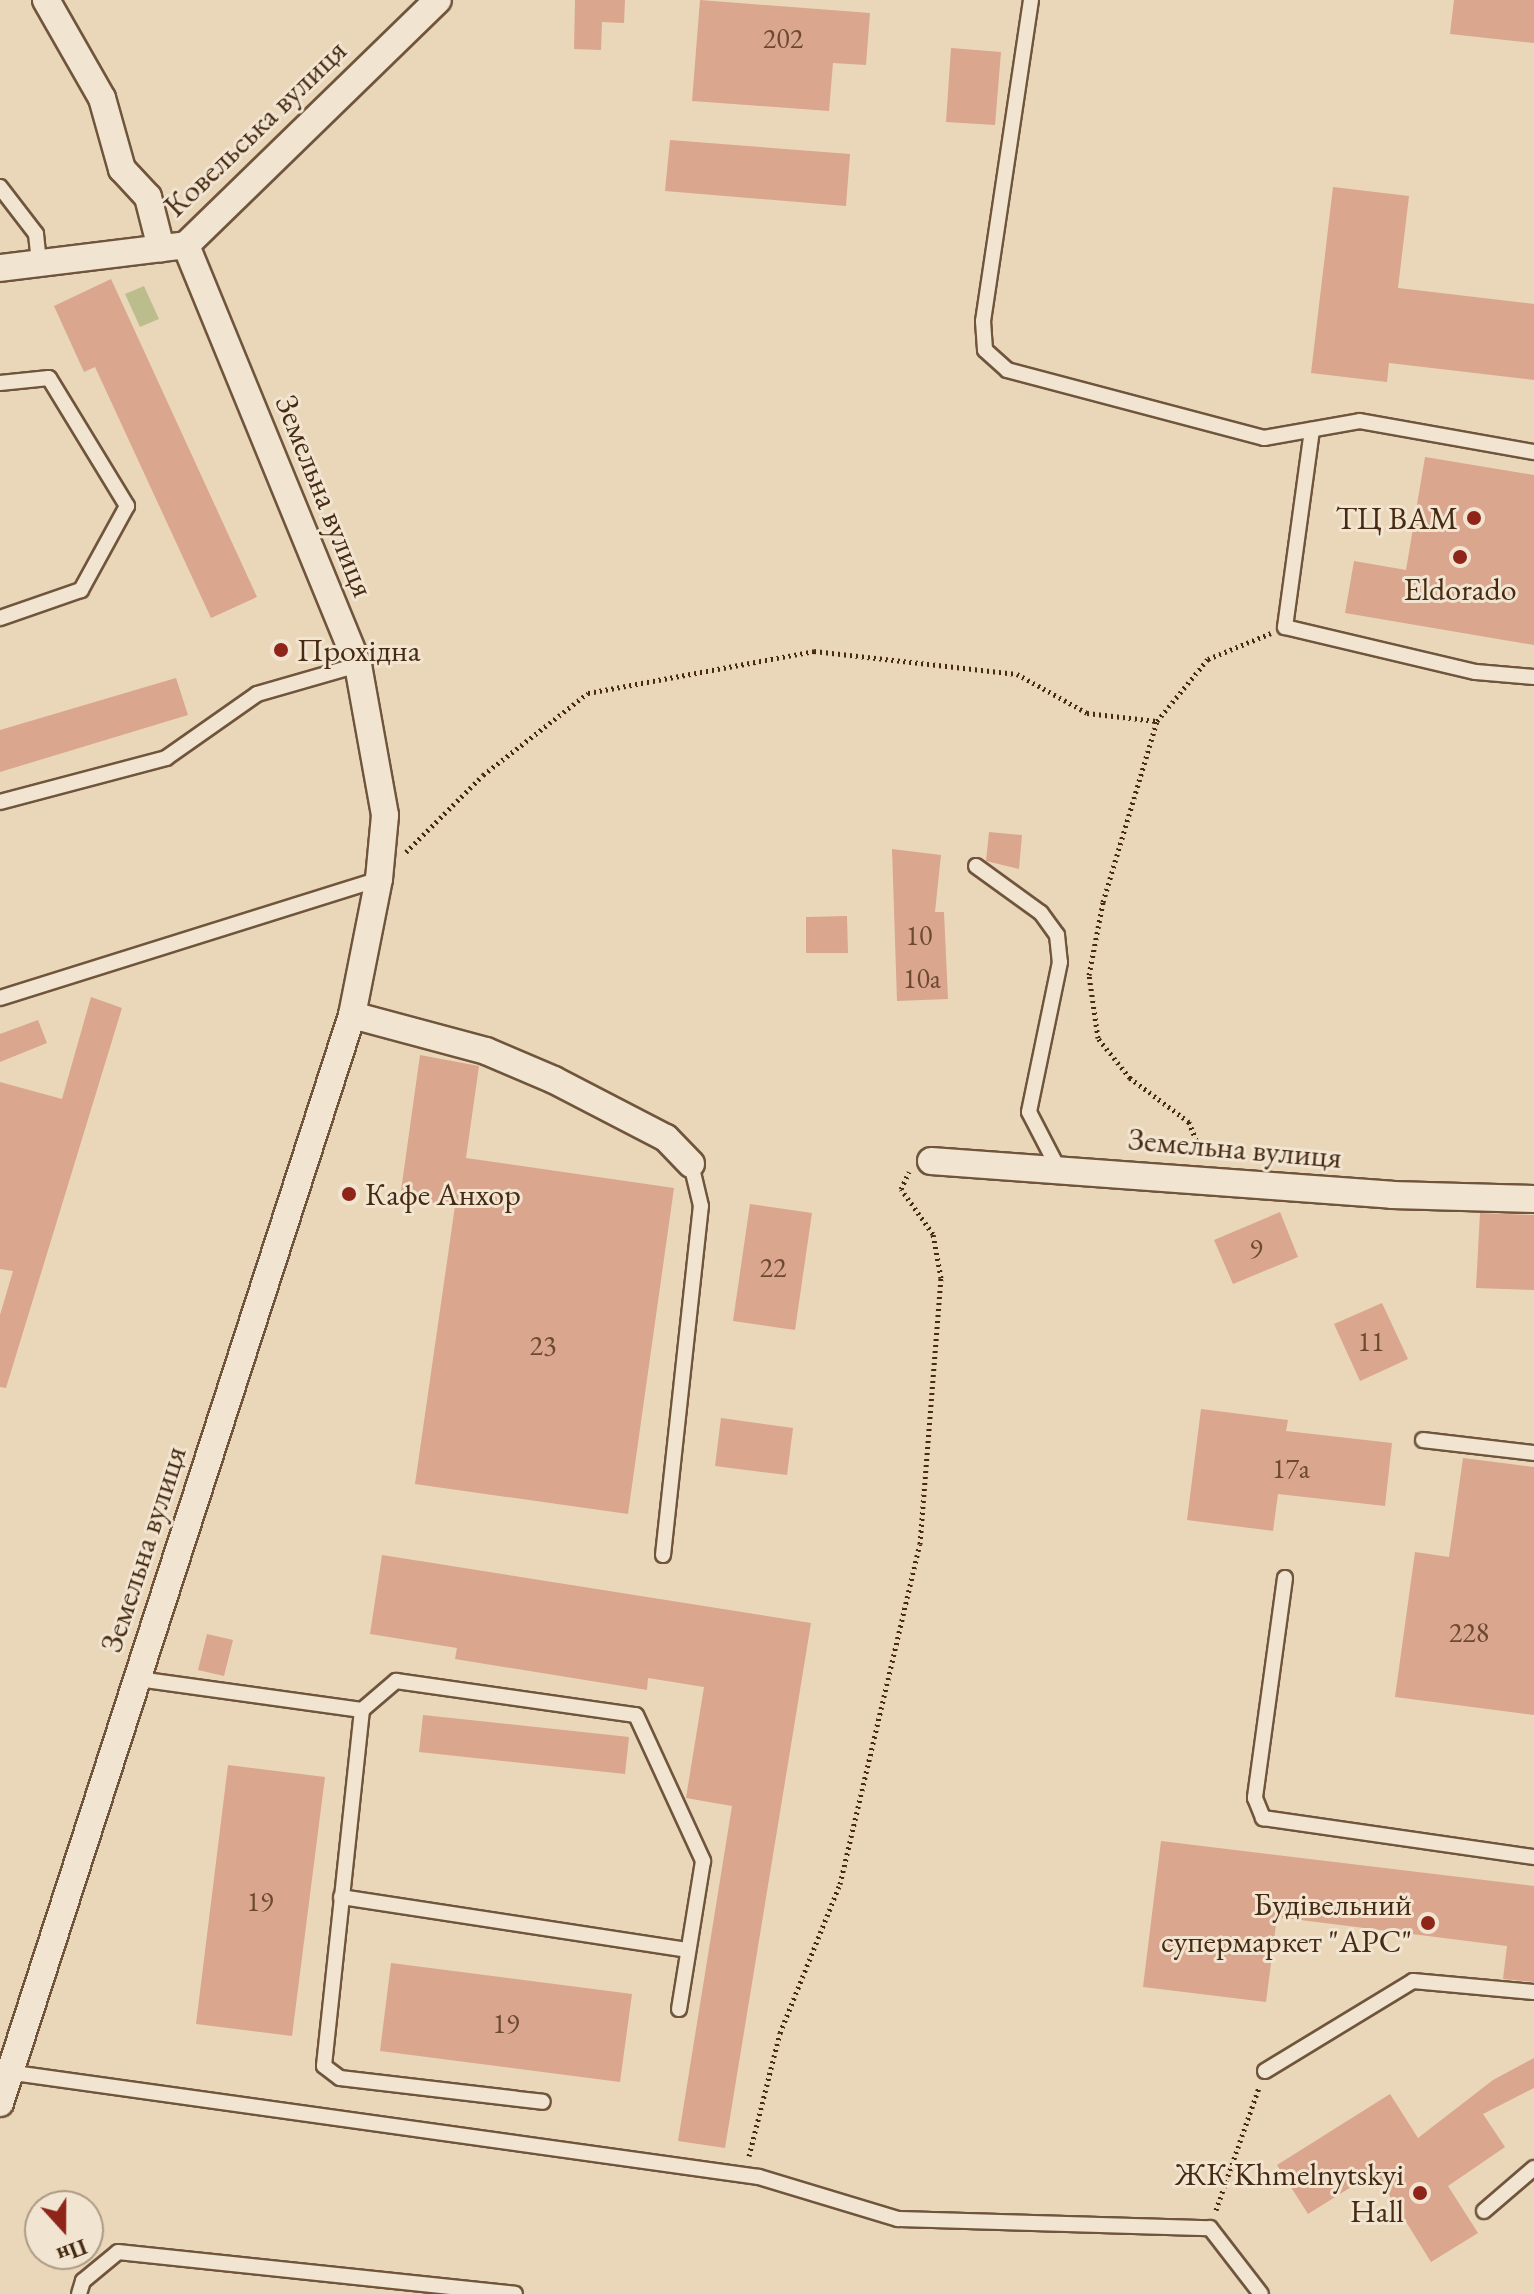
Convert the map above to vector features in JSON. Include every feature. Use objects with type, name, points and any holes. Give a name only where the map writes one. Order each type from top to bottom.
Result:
[{"type":"street","name":"Земельна вулиця","points":[[0,2103],[14,2073],[352,1015],[379,879],[385,815],[358,665],[173,247],[148,197],[122,169],[102,98],[46,0]]},
{"type":"street","name":"Ковельська вулиця","points":[[0,268],[173,247],[438,0]]},
{"type":"street","points":[[352,1015],[486,1051],[554,1080],[666,1138],[691,1164]]},
{"type":"street","name":"Земельна вулиця","points":[[931,1161],[1534,1199]]},
{"type":"lane","points":[[1031,0],[983,321],[985,350],[1007,370],[1264,438],[1360,421],[1534,452]]},
{"type":"lane","points":[[0,187],[36,234],[39,263]]},
{"type":"lane","points":[[0,383],[49,378],[127,506],[81,590],[0,618]]},
{"type":"lane","points":[[1312,430],[1285,627],[1476,672],[1534,677]]},
{"type":"lane","points":[[0,802],[166,758],[257,694],[358,665]]},
{"type":"lane","points":[[976,866],[1041,913],[1057,935],[1060,962],[1029,1112],[1058,1168]]},
{"type":"lane","points":[[0,998],[379,879]]},
{"type":"lane","points":[[663,1555],[701,1206],[691,1164]]},
{"type":"lane","points":[[1423,1440],[1534,1453]]},
{"type":"lane","points":[[1285,1578],[1255,1798],[1263,1818],[1534,1857]]},
{"type":"lane","points":[[138,1679],[362,1710]]},
{"type":"lane","points":[[543,2102],[330,2074],[322,2056],[362,1710],[396,1681],[636,1715],[703,1861],[679,2009]]},
{"type":"lane","points":[[341,1897],[688,1950]]},
{"type":"lane","points":[[1265,2071],[1413,1981],[1534,1992]]},
{"type":"lane","points":[[14,2073],[744,2175],[898,2219],[1210,2228],[1261,2294]]},
{"type":"lane","points":[[1484,2211],[1534,2168]]},
{"type":"lane","points":[[79,2294],[83,2281],[118,2252],[515,2294]]},
{"type":"path","points":[[1213,1180],[1189,1122],[1130,1078],[1098,1038],[1089,975],[1103,902],[1157,721],[1208,659],[1285,627]]},
{"type":"path","points":[[379,879],[483,775],[588,693],[814,651],[1017,674],[1087,713],[1157,721]]},
{"type":"path","points":[[744,2175],[780,2033],[840,1884],[920,1544],[941,1278],[933,1234],[899,1183],[931,1161]]},
{"type":"path","points":[[1210,2228],[1265,2071]]},
{"type":"green space","points":[[144,286],[159,319],[140,327],[125,294]]},
{"type":"building","points":[[575,0],[625,0],[624,23],[602,22],[601,50],[574,49]]},
{"type":"building","points":[[700,0],[870,13],[866,65],[833,63],[829,111],[692,101]]},
{"type":"building","points":[[1454,0],[1534,0],[1534,43],[1450,34]]},
{"type":"building","points":[[951,48],[1001,52],[995,125],[946,122]]},
{"type":"building","points":[[670,140],[850,154],[846,206],[665,191]]},
{"type":"building","points":[[1333,187],[1409,196],[1398,288],[1534,304],[1534,380],[1389,363],[1387,382],[1311,373]]},
{"type":"building","points":[[111,279],[257,597],[211,618],[95,367],[84,372],[54,306]]},
{"type":"building","name":"ТЦ ВАМ","points":[[1425,457],[1534,475],[1534,645],[1345,613],[1354,561],[1406,570]]},
{"type":"building","points":[[176,678],[188,715],[0,772],[0,730]]},
{"type":"building","points":[[989,832],[1022,835],[1019,869],[986,861]]},
{"type":"building","points":[[892,849],[941,855],[935,912],[944,912],[948,999],[897,1001]]},
{"type":"building","points":[[847,916],[848,953],[806,953],[806,917]]},
{"type":"building","points":[[91,997],[122,1008],[6,1388],[0,1387],[0,1315],[13,1271],[0,1269],[0,1082],[62,1099]]},
{"type":"building","points":[[38,1020],[47,1043],[0,1062],[0,1034]]},
{"type":"building","points":[[420,1055],[479,1066],[466,1158],[674,1188],[628,1514],[415,1484],[455,1206],[400,1198]]},
{"type":"building","points":[[750,1204],[812,1213],[795,1330],[733,1321]]},
{"type":"building","points":[[1280,1212],[1298,1257],[1233,1284],[1214,1240]]},
{"type":"building","points":[[1480,1213],[1534,1215],[1534,1290],[1476,1288]]},
{"type":"building","points":[[1382,1303],[1408,1359],[1360,1381],[1334,1324]]},
{"type":"building","points":[[1201,1409],[1288,1420],[1286,1431],[1392,1443],[1385,1506],[1278,1494],[1273,1531],[1187,1520]]},
{"type":"building","points":[[721,1418],[793,1428],[787,1475],[715,1466]]},
{"type":"building","points":[[1463,1458],[1534,1467],[1534,1715],[1395,1697],[1415,1552],[1449,1557]]},
{"type":"building","points":[[382,1555],[811,1623],[725,2148],[678,2141],[732,1806],[686,1798],[704,1687],[648,1678],[647,1690],[455,1659],[457,1648],[370,1634]]},
{"type":"building","points":[[207,1634],[233,1640],[224,1676],[198,1670]]},
{"type":"building","points":[[423,1715],[629,1737],[625,1774],[419,1752]]},
{"type":"building","points":[[228,1765],[325,1777],[292,2036],[196,2024]]},
{"type":"building","name":"Будівельний супермаркет \"АРС\"","points":[[1161,1841],[1534,1886],[1534,1982],[1503,1979],[1507,1946],[1277,1917],[1266,2002],[1143,1987]]},
{"type":"building","points":[[391,1963],[632,1994],[620,2082],[380,2051]]},
{"type":"building","name":"ЖК Khmelnytskyi Hall","points":[[1534,2058],[1534,2088],[1483,2114],[1505,2147],[1448,2186],[1478,2233],[1431,2262],[1375,2172],[1308,2214],[1277,2165],[1390,2094],[1418,2138],[1493,2080]]},
{"type":"place","name":"ТЦ ВАМ","points":[[1474,518]]},
{"type":"place","name":"Eldorado","points":[[1460,557]]},
{"type":"place","name":"Прохідна","points":[[281,650]]},
{"type":"place","name":"Кафе Анхор","points":[[349,1194]]},
{"type":"place","name":"Будівельний супермаркет \"АРС\"","points":[[1428,1923]]},
{"type":"place","name":"ЖК Khmelnytskyi Hall","points":[[1420,2193]]}]
